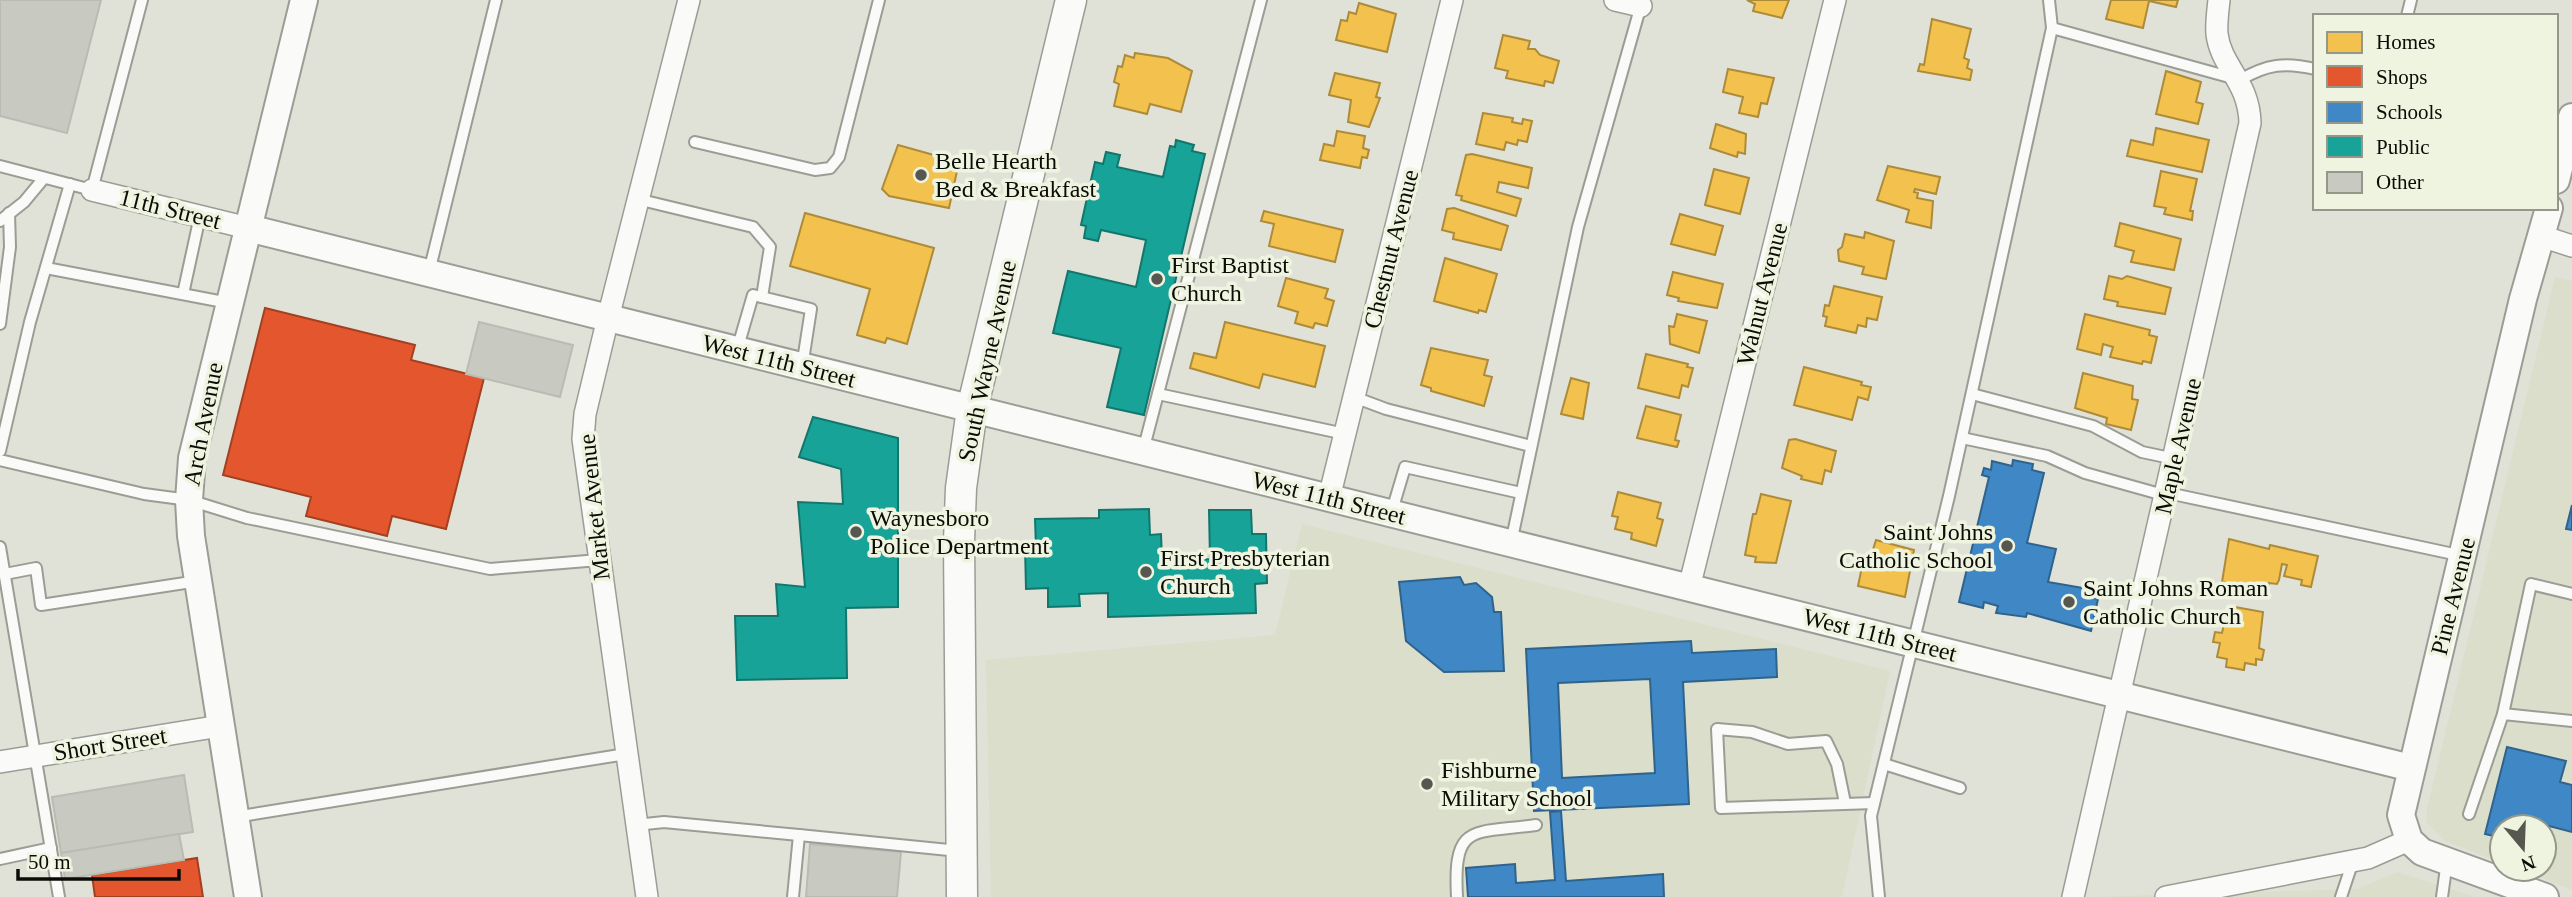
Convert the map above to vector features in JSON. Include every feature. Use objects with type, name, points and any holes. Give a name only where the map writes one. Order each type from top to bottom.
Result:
[{"type":"main road","name":"South Wayne Avenue","points":[[962,897],[959,541],[961,488],[972,408],[1071,0]]},
{"type":"street","name":"Arch Avenue","points":[[248,897],[198,581],[189,500],[192,458],[304,0]]},
{"type":"street","name":"Market Avenue","points":[[647,897],[583,439],[585,414],[608,318],[689,0]]},
{"type":"street","name":"Chestnut Avenue","points":[[1329,498],[1452,0]]},
{"type":"street","points":[[1615,0],[1642,3]]},
{"type":"street","name":"Walnut Avenue","points":[[1689,588],[1835,0]]},
{"type":"street","name":"Maple Avenue","points":[[2073,897],[2250,123],[2250,103],[2240,80],[2222,52],[2217,34],[2219,0]]},
{"type":"street","points":[[2558,172],[2572,117]]},
{"type":"street","name":"11th Street","points":[[92,190],[248,228]]},
{"type":"street","name":"Pine Avenue","points":[[2409,840],[2401,815],[2411,768],[2548,210]]},
{"type":"street","name":"West 11th Street","points":[[248,228],[2411,768]]},
{"type":"street","points":[[2541,236],[2572,246]]},
{"type":"street","name":"Short Street","points":[[0,762],[220,726]]},
{"type":"street","points":[[2166,897],[2353,861],[2409,840],[2422,852],[2545,897]]},
{"type":"lane","points":[[0,166],[92,190],[142,0]]},
{"type":"lane","points":[[429,273],[496,0]]},
{"type":"lane","points":[[695,142],[815,170],[830,168],[839,157],[878,0]]},
{"type":"lane","points":[[1143,451],[1261,0]]},
{"type":"lane","points":[[1879,897],[1871,816],[1962,438],[2052,28],[2049,0]]},
{"type":"lane","points":[[1511,543],[1578,227],[1642,3]]},
{"type":"lane","points":[[2052,28],[2240,80],[2259,68],[2275,64],[2291,63],[2313,68]]},
{"type":"lane","points":[[0,221],[44,178]]},
{"type":"lane","points":[[0,451],[70,184]]},
{"type":"lane","points":[[637,199],[753,227],[769,247],[762,297]]},
{"type":"lane","points":[[0,324],[10,247],[9,213]]},
{"type":"lane","points":[[183,294],[200,216]]},
{"type":"lane","points":[[46,268],[229,303]]},
{"type":"lane","points":[[737,350],[753,295],[811,309],[802,367]]},
{"type":"lane","points":[[1158,394],[1345,434]]},
{"type":"lane","points":[[1972,394],[2093,426],[2142,452],[2175,459]]},
{"type":"lane","points":[[1354,397],[1386,409],[1531,446]]},
{"type":"lane","points":[[1962,438],[2047,456],[2085,473],[2167,494],[2463,556]]},
{"type":"lane","points":[[0,460],[144,494],[189,500],[247,518],[490,569],[599,560]]},
{"type":"lane","points":[[1391,514],[1405,467],[1521,493]]},
{"type":"lane","points":[[0,547],[59,897]]},
{"type":"lane","points":[[5,574],[36,568],[41,606],[198,581]]},
{"type":"lane","points":[[2469,814],[2503,713],[2531,584],[2572,594]]},
{"type":"lane","points":[[2503,713],[2572,721]]},
{"type":"lane","points":[[1845,803],[1837,764],[1826,741],[1788,744],[1752,732],[1717,729],[1721,808],[1874,803]]},
{"type":"lane","points":[[235,817],[626,754]]},
{"type":"lane","points":[[1884,764],[1960,788]]},
{"type":"lane","points":[[636,825],[664,821],[962,851]]},
{"type":"lane","points":[[1457,897],[1457,852],[1464,840],[1475,834],[1536,825]]},
{"type":"lane","points":[[793,897],[799,835]]},
{"type":"lane","points":[[0,859],[51,848]]},
{"type":"lane","points":[[2342,897],[2353,861]]},
{"type":"lane","points":[[2442,897],[2447,861]]},
{"type":"shaded area","points":[[2555,277],[2572,281],[2572,890],[2554,883],[2558,883],[2558,813],[2488,813],[2488,858],[2445,841],[2427,823],[2427,809]]},
{"type":"shaded area","name":"Fishburne Military School","points":[[1302,524],[1890,671],[1842,897],[991,897],[986,660],[1275,635]]},
{"type":"shaded area","points":[[2397,872],[2475,897],[2092,897],[2357,889]]},
{"type":"building: Homes","points":[[1747,0],[1789,0],[1782,18],[1753,11],[1755,4]]},
{"type":"building: Homes","points":[[2111,0],[2178,0],[2176,7],[2149,1],[2143,28],[2106,19]]},
{"type":"building: Homes","points":[[1359,3],[1396,14],[1387,52],[1336,40],[1341,20],[1347,21],[1349,12],[1356,14]]},
{"type":"building: Homes","points":[[1932,19],[1971,29],[1964,58],[1969,60],[1967,68],[1972,70],[1970,80],[1918,71],[1920,64],[1924,65]]},
{"type":"building: Homes","points":[[1503,35],[1530,41],[1528,49],[1535,49],[1540,55],[1559,61],[1553,83],[1545,81],[1544,86],[1506,78],[1508,71],[1495,68]]},
{"type":"building: Homes","points":[[1135,53],[1168,58],[1192,71],[1181,112],[1150,104],[1147,114],[1114,106],[1119,84],[1114,82],[1118,66],[1122,67],[1125,55],[1134,58]]},
{"type":"building: Homes","points":[[1728,69],[1774,78],[1767,104],[1761,103],[1758,117],[1739,113],[1743,97],[1723,92]]},
{"type":"building: Homes","points":[[2166,71],[2201,82],[2196,102],[2203,104],[2198,124],[2156,114]]},
{"type":"building: Homes","points":[[1335,73],[1380,83],[1376,97],[1380,98],[1369,127],[1348,122],[1351,100],[1329,95]]},
{"type":"building: Homes","points":[[1483,113],[1513,118],[1512,122],[1522,124],[1523,119],[1532,121],[1527,142],[1518,140],[1517,145],[1506,142],[1504,150],[1476,144]]},
{"type":"building: Homes","points":[[1716,124],[1746,134],[1745,154],[1738,152],[1737,157],[1710,148]]},
{"type":"building: Homes","points":[[2156,128],[2209,140],[2202,172],[2127,156],[2131,140],[2153,145]]},
{"type":"building: Homes","points":[[1337,131],[1365,136],[1363,148],[1369,150],[1367,158],[1362,157],[1360,168],[1320,160],[1324,144],[1334,146]]},
{"type":"building: Homes","name":"Belle Hearth Bed & Breakfast","points":[[898,145],[959,162],[949,208],[889,196],[882,189]]},
{"type":"building: Homes","points":[[1472,154],[1532,168],[1528,188],[1499,182],[1497,192],[1521,199],[1516,216],[1461,200],[1462,196],[1456,195],[1466,155]]},
{"type":"building: Homes","points":[[1888,166],[1940,177],[1936,194],[1915,189],[1914,192],[1918,193],[1917,198],[1933,201],[1931,228],[1906,222],[1909,210],[1877,200]]},
{"type":"building: Homes","points":[[1714,169],[1749,178],[1740,214],[1705,205]]},
{"type":"building: Homes","points":[[2161,171],[2197,179],[2190,211],[2193,211],[2192,220],[2164,214],[2166,208],[2154,206]]},
{"type":"building: Homes","points":[[1454,208],[1508,226],[1501,250],[1453,239],[1454,233],[1442,230],[1447,209]]},
{"type":"building: Homes","points":[[1264,211],[1343,230],[1335,262],[1269,246],[1274,224],[1261,221]]},
{"type":"building: Homes","points":[[805,213],[934,248],[907,344],[887,338],[885,343],[857,335],[870,289],[790,266]]},
{"type":"building: Homes","points":[[1680,214],[1723,226],[1715,255],[1671,244]]},
{"type":"building: Homes","points":[[2120,223],[2181,239],[2174,270],[2131,262],[2134,251],[2115,246]]},
{"type":"building: Homes","points":[[1865,232],[1894,241],[1886,279],[1862,274],[1864,267],[1839,261],[1838,250],[1842,247],[1845,234],[1864,238]]},
{"type":"building: Homes","points":[[1445,258],[1497,274],[1486,312],[1479,310],[1478,313],[1434,301]]},
{"type":"building: Homes","points":[[1673,272],[1723,284],[1717,308],[1678,301],[1679,298],[1667,295]]},
{"type":"building: Homes","points":[[2109,276],[2122,279],[2127,276],[2171,288],[2165,314],[2117,306],[2118,302],[2104,299]]},
{"type":"building: Homes","points":[[1286,278],[1328,289],[1325,298],[1334,301],[1327,326],[1315,323],[1313,328],[1295,323],[1298,312],[1278,306]]},
{"type":"building: Homes","points":[[1834,286],[1882,297],[1877,320],[1867,318],[1866,327],[1858,325],[1856,333],[1825,326],[1825,305],[1829,306]]},
{"type":"building: Homes","points":[[1677,314],[1707,321],[1699,353],[1670,344],[1669,326],[1674,327]]},
{"type":"building: Homes","points":[[2085,314],[2150,330],[2149,335],[2157,337],[2151,363],[2143,361],[2142,364],[2110,357],[2113,347],[2103,344],[2101,355],[2077,349]]},
{"type":"building: Homes","points":[[1225,322],[1325,346],[1315,387],[1263,374],[1259,388],[1190,368],[1194,353],[1216,358]]},
{"type":"building: Homes","points":[[1431,348],[1488,360],[1484,375],[1492,377],[1484,406],[1431,391],[1431,388],[1421,385]]},
{"type":"building: Homes","points":[[1646,354],[1688,364],[1687,367],[1693,368],[1688,387],[1682,385],[1679,398],[1638,388]]},
{"type":"building: Homes","points":[[1804,367],[1862,382],[1861,385],[1871,387],[1868,400],[1858,397],[1852,420],[1794,405]]},
{"type":"building: Homes","points":[[2083,373],[2133,386],[2132,399],[2138,400],[2131,430],[2106,424],[2107,418],[2075,408]]},
{"type":"building: Homes","points":[[1571,378],[1589,383],[1583,419],[1561,414]]},
{"type":"building: Homes","points":[[1646,406],[1681,415],[1675,440],[1679,441],[1677,447],[1637,438]]},
{"type":"building: Homes","points":[[1795,439],[1836,451],[1831,472],[1825,470],[1822,484],[1801,479],[1802,476],[1782,468],[1789,440]]},
{"type":"building: Homes","points":[[1618,492],[1661,503],[1657,518],[1663,520],[1656,546],[1631,539],[1632,533],[1615,529],[1618,517],[1612,516]]},
{"type":"building: Homes","points":[[1761,494],[1791,501],[1776,563],[1755,562],[1756,557],[1745,555],[1753,514],[1756,514]]},
{"type":"building: Homes","points":[[2229,539],[2269,549],[2270,545],[2318,556],[2311,587],[2301,585],[2302,580],[2284,576],[2287,565],[2282,564],[2277,584],[2269,583],[2267,593],[2222,582]]},
{"type":"building: Homes","points":[[1876,540],[1914,550],[1905,597],[1858,586],[1864,557],[1870,559]]},
{"type":"building: Homes","points":[[2235,607],[2263,612],[2259,648],[2264,650],[2262,660],[2256,659],[2256,665],[2245,663],[2244,670],[2226,667],[2227,659],[2217,657],[2220,643],[2213,642],[2215,632],[2222,633],[2225,620],[2232,622]]},
{"type":"building: Shops","points":[[265,308],[415,345],[411,360],[484,378],[446,529],[392,516],[387,536],[306,516],[311,497],[223,475]]},
{"type":"building: Shops","points":[[197,858],[203,897],[95,897],[92,875]]},
{"type":"building: Schools","name":"Saint Johns Catholic School","points":[[2013,460],[2033,464],[2032,470],[2044,473],[2027,543],[2056,549],[2048,582],[2095,590],[2093,598],[2098,599],[2091,631],[2027,613],[2026,617],[1996,613],[1998,606],[1984,602],[1983,608],[1959,602],[1989,477],[1982,475],[1984,468],[1991,470],[1992,461],[2012,466]]},
{"type":"building: Schools","points":[[2572,505],[2572,530],[2566,529]]},
{"type":"building: Schools","points":[[1460,577],[1464,585],[1476,583],[1492,597],[1494,612],[1501,612],[1504,671],[1444,672],[1406,641],[1399,582]]},
{"type":"building: Schools","name":"Fishburne Military School","points":[[1691,641],[1692,653],[1776,649],[1777,677],[1683,682],[1689,804],[1534,811],[1526,649]],"holes":[[[1650,679],[1655,773],[1562,778],[1558,683]]]},
{"type":"building: Schools","points":[[2507,747],[2566,761],[2560,782],[2572,785],[2572,832],[2558,828],[2558,813],[2490,813]]},
{"type":"building: Schools","name":"Fishburne Military School","points":[[1561,811],[1566,881],[1663,874],[1664,897],[1468,897],[1466,868],[1515,864],[1516,883],[1555,880],[1550,812]]},
{"type":"building: Public","name":"First Baptist Church","points":[[1176,140],[1194,145],[1192,151],[1205,154],[1144,415],[1107,407],[1121,348],[1053,333],[1068,271],[1136,287],[1146,240],[1101,230],[1098,241],[1084,238],[1086,226],[1081,225],[1095,162],[1103,164],[1106,152],[1120,155],[1117,167],[1163,177],[1170,146],[1175,147]]},
{"type":"building: Public","points":[[813,417],[898,438],[898,607],[846,608],[847,678],[737,680],[735,616],[778,616],[776,584],[805,587],[798,502],[843,504],[841,469],[799,457]]},
{"type":"building: Public","name":"First Presbyterian Church","points":[[1149,509],[1150,535],[1161,534],[1162,560],[1210,559],[1209,510],[1251,510],[1252,534],[1266,534],[1267,583],[1255,584],[1256,613],[1108,617],[1108,593],[1079,594],[1080,606],[1048,607],[1048,588],[1026,589],[1025,547],[1036,547],[1035,519],[1099,518],[1099,510]]},
{"type":"building: Other","points":[[0,0],[101,0],[67,133],[0,116]]},
{"type":"building: Other","points":[[479,322],[573,345],[560,397],[466,374]]},
{"type":"building: Other","points":[[184,775],[193,832],[61,853],[52,797]]},
{"type":"building: Other","points":[[179,834],[184,860],[65,879],[61,853]]},
{"type":"building: Other","points":[[810,844],[901,852],[897,897],[806,897]]},
{"type":"place","name":"Belle Hearth Bed & Breakfast","points":[[921,175]]},
{"type":"place","name":"First Baptist Church","points":[[1157,279]]},
{"type":"place","name":"Waynesboro Police Department","points":[[856,532]]},
{"type":"place","name":"Saint Johns Catholic School","points":[[2007,546]]},
{"type":"place","name":"First Presbyterian Church","points":[[1146,572]]},
{"type":"place","name":"Saint Johns Roman Catholic Church","points":[[2069,602]]},
{"type":"place","name":"Fishburne Military School","points":[[1427,784]]}]
